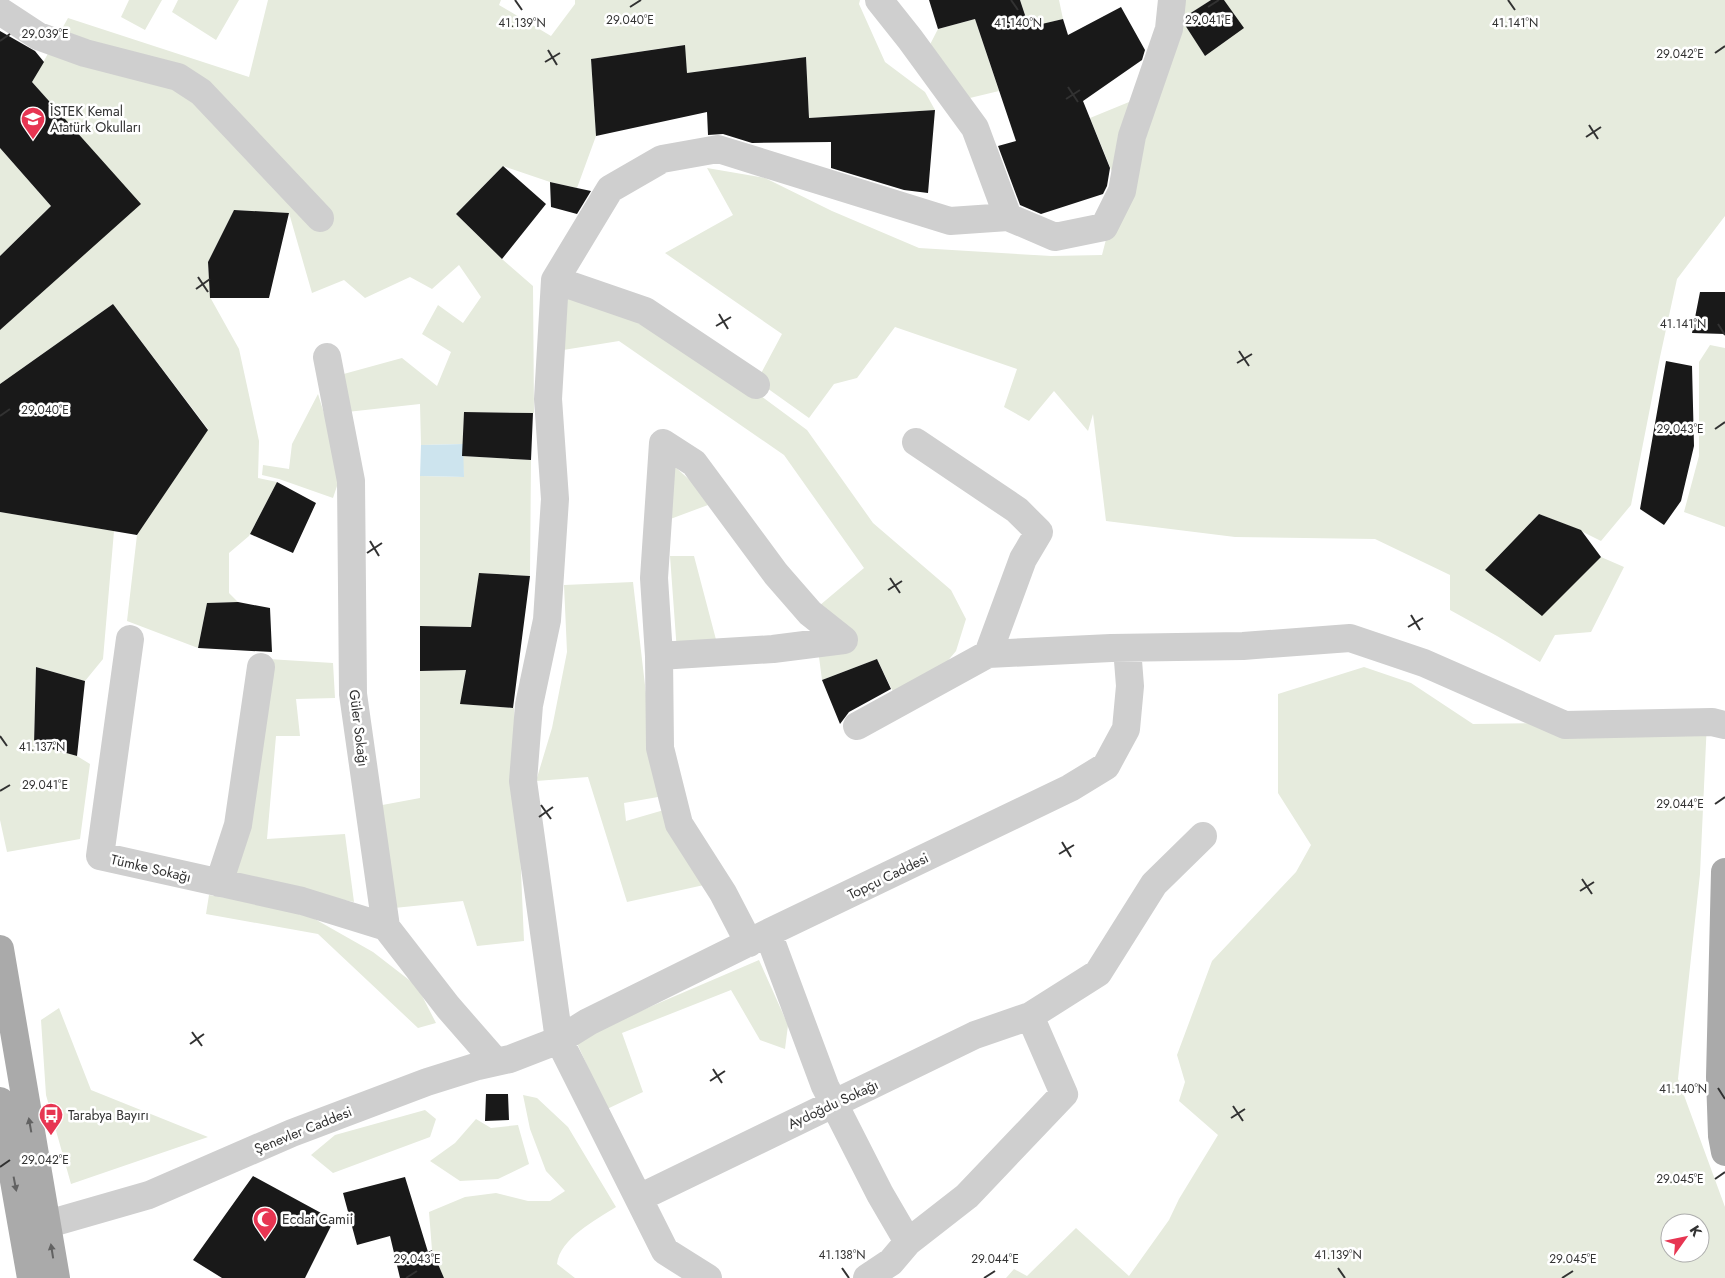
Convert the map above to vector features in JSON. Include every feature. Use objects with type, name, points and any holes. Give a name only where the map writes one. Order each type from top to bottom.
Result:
[{"type":"main road","points":[[1725,872],[1720,1078],[1722,1136],[1725,1152]]},
{"type":"main road","points":[[0,949],[35,1225],[31,1278]]},
{"type":"main road","points":[[0,1101],[35,1225],[56,1278]]},
{"type":"main road","points":[[0,1210],[10,1221],[35,1225]]},
{"type":"street","points":[[879,0],[975,128],[1008,217]]},
{"type":"street","points":[[708,1278],[665,1251],[559,1040],[523,781],[529,705],[546,620],[555,499],[548,399],[556,280],[610,190],[662,159],[718,149],[950,221],[1008,217],[1055,237],[1104,227],[1122,191],[1132,136],[1169,29],[1172,0]]},
{"type":"street","points":[[0,11],[38,36],[85,53],[178,77],[201,92],[320,218]]},
{"type":"street","points":[[556,280],[645,311],[756,385]]},
{"type":"street","name":"Güler Sokağı","points":[[327,357],[351,481],[353,694],[386,927],[448,1007],[496,1062]]},
{"type":"street","points":[[916,442],[1017,510],[1039,532],[1023,558],[988,654]]},
{"type":"street","points":[[659,656],[773,649],[844,640],[810,613],[776,574],[694,463],[663,443],[654,578],[659,656],[660,748],[679,824],[723,894],[759,938],[833,1103],[880,1194],[908,1242]]},
{"type":"street","points":[[857,726],[988,654],[1127,648],[1243,646],[1350,638],[1424,663],[1565,725],[1712,722],[1725,725]]},
{"type":"street","name":"Tümke Sokağı","points":[[130,639],[100,856],[302,901],[386,927]]},
{"type":"street","name":"Topçu Caddesi","points":[[559,1040],[588,1022],[1070,788],[1106,766],[1126,730],[1130,686],[1127,648]]},
{"type":"street","points":[[219,883],[238,825],[261,667]]},
{"type":"street","name":"Aydoğdu Sokağı","points":[[639,1198],[975,1035],[1030,1016],[1098,973],[1154,884],[1203,836]]},
{"type":"street","points":[[867,1278],[891,1262],[908,1242],[967,1196],[1064,1094],[1030,1016]]},
{"type":"street","name":"Şenevler Caddesi","points":[[35,1225],[149,1196],[300,1130],[426,1082],[510,1059],[559,1040]]},
{"type":"shaded area","points":[[129,0],[162,0],[145,30],[121,17]]},
{"type":"shaded area","points":[[178,0],[239,0],[216,40],[172,12]]},
{"type":"shaded area","points":[[268,0],[501,0],[499,5],[551,36],[575,4],[575,0],[860,0],[859,4],[885,62],[925,92],[935,110],[809,118],[806,57],[687,73],[684,45],[591,59],[596,136],[577,188],[550,182],[503,166],[456,214],[533,286],[534,413],[464,412],[463,444],[421,445],[420,404],[347,412],[340,375],[402,358],[437,386],[451,352],[422,334],[438,305],[463,323],[481,297],[459,265],[432,289],[410,277],[365,298],[344,280],[312,293],[289,213],[234,210],[208,262],[210,297],[239,349],[259,441],[258,478],[277,482],[249,536],[229,553],[229,593],[238,602],[207,603],[198,648],[127,621],[137,535],[208,429],[113,304],[0,384],[0,330],[140,204],[32,82],[68,18],[249,77]]},
{"type":"shaded area","points":[[1020,0],[1059,0],[1063,19],[1029,27]]},
{"type":"shaded area","points":[[1173,0],[1211,0],[1182,19],[1205,56],[1243,28],[1224,0],[1725,0],[1725,216],[1677,279],[1631,505],[1601,541],[1539,514],[1485,570],[1601,557],[1624,567],[1591,632],[1555,635],[1540,662],[1450,610],[1450,575],[1375,539],[1235,537],[1106,521],[1093,414],[1088,431],[1054,391],[1029,421],[1004,407],[1017,369],[895,327],[857,378],[834,384],[809,418],[757,381],[782,334],[665,253],[733,215],[707,168],[765,178],[832,211],[919,248],[1051,256],[1102,255],[1119,189],[1090,118],[1151,93]]},
{"type":"shaded area","points":[[975,19],[999,91],[949,103],[921,62],[938,29]]},
{"type":"shaded area","points":[[0,148],[51,206],[0,256]]},
{"type":"shaded area","points":[[562,281],[645,317],[749,387],[807,430],[873,523],[951,590],[966,619],[956,651],[930,682],[897,700],[877,659],[822,680],[813,611],[864,568],[784,455],[619,341],[557,351]]},
{"type":"shaded area","points":[[1710,345],[1725,348],[1725,527],[1684,512],[1699,456],[1699,362]]},
{"type":"shaded area","points":[[318,394],[342,471],[333,498],[262,475],[263,465],[289,469],[292,444]]},
{"type":"shaded area","points":[[462,456],[531,460],[530,576],[480,573],[471,627],[420,626],[420,476],[464,477]]},
{"type":"shaded area","points":[[673,465],[693,483],[708,505],[665,521]]},
{"type":"shaded area","points":[[0,512],[114,531],[103,659],[85,681],[36,667],[34,744],[77,756],[90,764],[80,839],[7,852],[0,820]]},
{"type":"shaded area","points":[[670,556],[694,556],[719,651],[677,652]]},
{"type":"shaded area","points":[[633,582],[658,797],[624,803],[626,821],[664,810],[704,885],[627,902],[588,777],[536,781],[552,728],[567,652],[564,585]]},
{"type":"shaded area","points":[[268,659],[333,663],[335,698],[296,699],[300,736],[276,736],[267,839],[345,834],[354,902],[228,877]]},
{"type":"shaded area","points":[[1364,667],[1411,683],[1473,724],[1707,721],[1700,874],[1678,1079],[1725,1207],[1725,1278],[1006,1278],[1014,1269],[1027,1276],[1076,1228],[1129,1276],[1169,1220],[1179,1199],[1218,1135],[1179,1101],[1185,1082],[1177,1055],[1212,961],[1296,872],[1311,845],[1278,793],[1278,694]]},
{"type":"shaded area","points":[[466,670],[461,704],[514,708],[524,941],[477,946],[463,901],[394,908],[377,806],[420,798],[420,671]]},
{"type":"shaded area","points":[[209,895],[263,904],[313,918],[373,952],[417,986],[436,1023],[418,1028],[318,934],[206,914]]},
{"type":"shaded area","points":[[759,960],[788,1025],[785,1049],[760,1040],[731,990],[622,1033],[643,1092],[607,1109],[575,1039]]},
{"type":"shaded area","points":[[59,1008],[91,1090],[208,1137],[71,1184],[46,1095],[41,1020]]},
{"type":"shaded area","points":[[523,1095],[537,1098],[568,1127],[616,1207],[589,1224],[565,1246],[557,1264],[575,1278],[444,1278],[432,1250],[429,1212],[465,1197],[496,1193],[528,1201],[550,1201],[565,1191],[546,1171],[530,1129]]},
{"type":"shaded area","points":[[425,1110],[436,1119],[430,1137],[333,1173],[311,1155],[335,1135]]},
{"type":"shaded area","points":[[476,1119],[491,1128],[518,1125],[529,1164],[498,1179],[460,1181],[430,1161],[455,1143]]},
{"type":"water","points":[[463,444],[464,477],[420,476],[421,445]]},
{"type":"building","points":[[929,0],[1020,0],[1029,27],[1063,19],[1068,35],[1121,7],[1145,50],[1142,60],[1083,101],[1110,168],[1107,186],[1103,194],[1041,214],[1020,205],[998,146],[1016,141],[975,19],[938,29]]},
{"type":"building","points":[[1211,0],[1224,0],[1244,28],[1205,56],[1185,25],[1186,16]]},
{"type":"building","points":[[0,31],[35,51],[44,62],[32,82],[141,204],[0,330],[0,256],[51,206],[0,148]]},
{"type":"building","points":[[685,45],[687,73],[806,57],[809,118],[935,110],[928,193],[904,190],[831,168],[831,142],[752,143],[723,134],[708,135],[707,112],[596,136],[591,59]]},
{"type":"building","points":[[503,166],[546,204],[502,259],[456,214]]},
{"type":"building","points":[[550,182],[591,191],[577,214],[551,207]]},
{"type":"building","points":[[234,210],[289,213],[269,298],[210,298],[208,262]]},
{"type":"building","points":[[1700,292],[1725,292],[1725,334],[1692,333]]},
{"type":"building","points":[[113,304],[208,430],[137,535],[0,512],[0,384]]},
{"type":"building","points":[[1666,361],[1692,366],[1694,446],[1681,501],[1664,525],[1640,509]]},
{"type":"building","points":[[464,412],[533,413],[531,460],[462,456]]},
{"type":"building","points":[[277,482],[316,503],[293,553],[250,534]]},
{"type":"building","points":[[1539,514],[1581,530],[1601,557],[1542,616],[1485,570]]},
{"type":"building","points":[[479,573],[530,576],[513,708],[460,704],[466,670],[420,671],[420,626],[471,627]]},
{"type":"building","points":[[238,602],[270,608],[272,652],[198,648],[207,603]]},
{"type":"building","points":[[877,659],[891,689],[849,712],[840,724],[822,680]]},
{"type":"building","points":[[36,667],[85,681],[77,756],[34,744]]},
{"type":"building","points":[[486,1094],[508,1094],[509,1120],[485,1121]]},
{"type":"building","name":"Ecdat Camii","points":[[253,1176],[334,1220],[305,1278],[222,1278],[193,1260]]},
{"type":"building","points":[[405,1177],[428,1252],[432,1250],[444,1278],[400,1278],[390,1236],[357,1245],[343,1193]]},
{"type":"place","name":"İSTEK Kemal Atatürk Okulları","points":[[33,140]]},
{"type":"place","name":"Tarabya Bayırı","points":[[51,1136]]},
{"type":"place","name":"Ecdat Camii","points":[[265,1240]]}]
